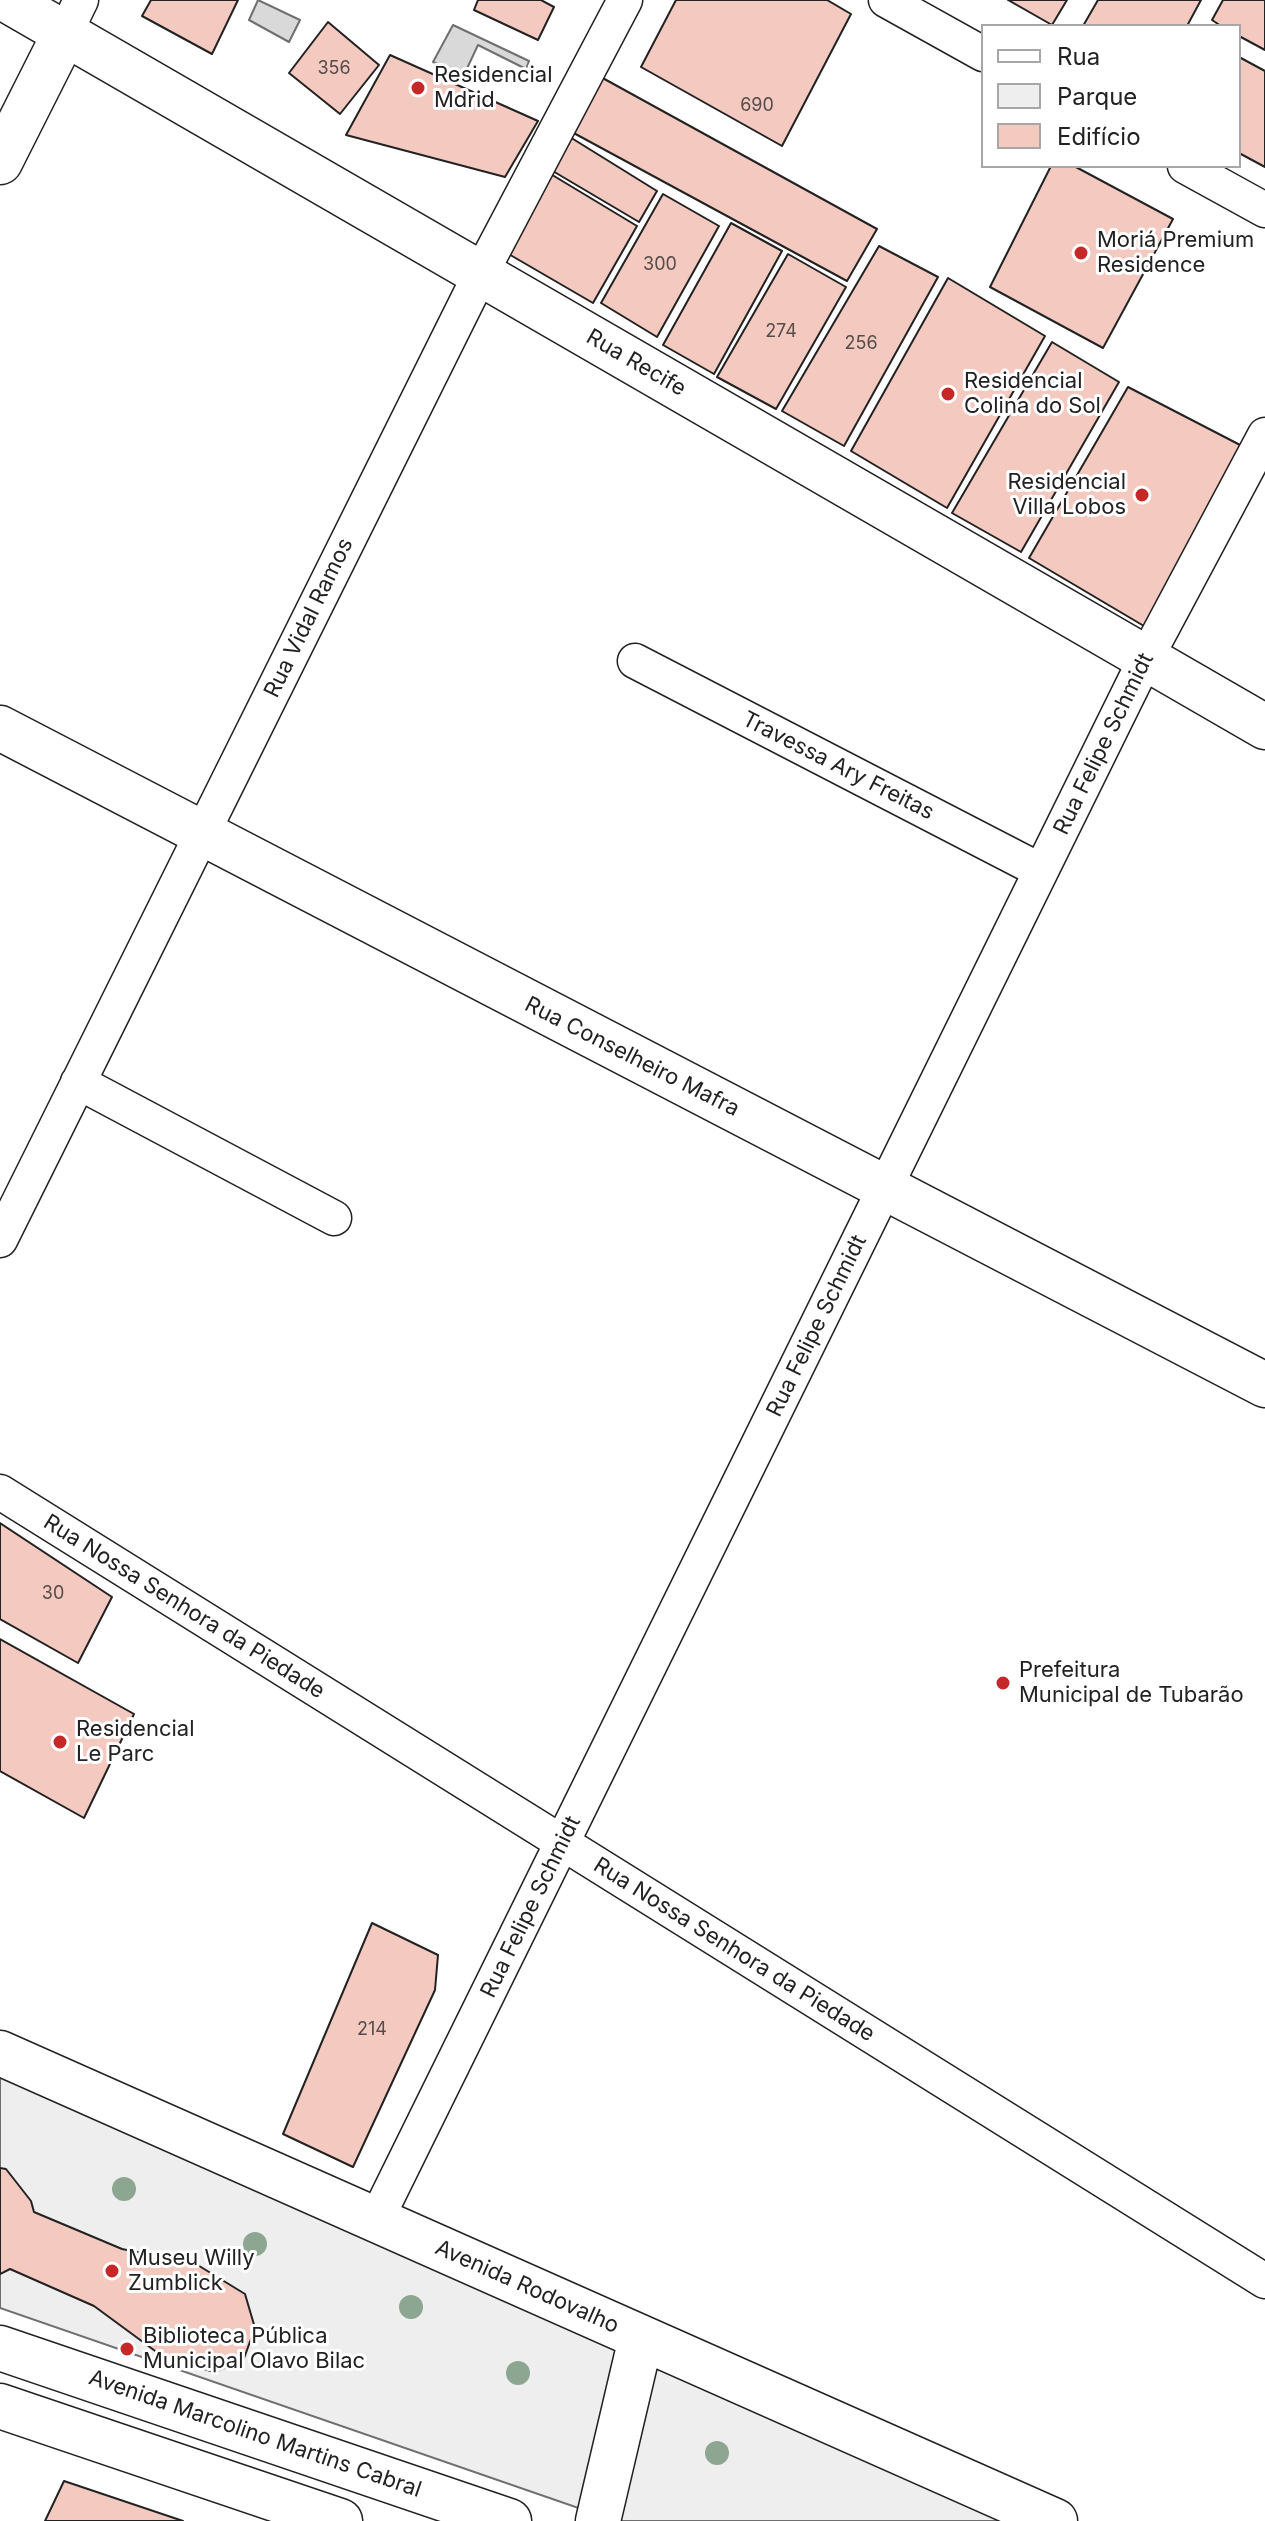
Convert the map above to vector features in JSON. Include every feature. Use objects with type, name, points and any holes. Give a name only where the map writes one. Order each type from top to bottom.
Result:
[{"type":"street","name":"Rua Recife","points":[[7,0],[73,17],[481,273],[1265,727]]},
{"type":"street","name":"Rua Vidal Ramos","points":[[0,1240],[481,273],[625,0]]},
{"type":"street","points":[[886,0],[981,53]]},
{"type":"street","points":[[0,162],[73,17]]},
{"type":"street","points":[[1189,168],[1265,210]]},
{"type":"street","name":"Rua Felipe Schmidt","points":[[376,2220],[1146,658],[1265,435]]},
{"type":"street","name":"Travessa Ary Freitas","points":[[635,661],[1041,871]]},
{"type":"street","name":"Rua Conselheiro Mafra","points":[[0,728],[1265,1385]]},
{"type":"street","points":[[78,1082],[334,1218]]},
{"type":"street","name":"Rua Nossa Senhora da Piedade","points":[[0,1492],[1265,2281]]},
{"type":"street","name":"Avenida Rodovalho","points":[[0,2053],[1055,2521]]},
{"type":"street","points":[[598,2521],[641,2338]]},
{"type":"street","name":"Avenida Marcolino Martins Cabral","points":[[0,2348],[509,2521]]},
{"type":"street","points":[[0,2406],[340,2521]]},
{"type":"green space","points":[[0,2075],[1005,2521],[616,2521],[0,2308]]},
{"type":"shaded area","points":[[258,0],[300,20],[289,42],[249,20]]},
{"type":"shaded area","points":[[453,25],[529,61],[526,69],[478,45],[463,77],[433,62]]},
{"type":"building","points":[[151,0],[238,0],[212,54],[142,16]]},
{"type":"building","points":[[478,0],[541,0],[554,7],[538,40],[474,10]]},
{"type":"building","points":[[676,0],[827,0],[851,14],[782,146],[641,67]]},
{"type":"building","points":[[1008,0],[1067,0],[1050,24]]},
{"type":"building","points":[[1098,0],[1201,0],[1188,24],[1084,24]]},
{"type":"building","points":[[1223,0],[1265,0],[1265,50],[1241,37],[1241,24],[1218,24],[1212,20]]},
{"type":"building","points":[[328,22],[379,65],[340,114],[289,73]]},
{"type":"building","name":"Residencial Mdrid","points":[[390,55],[538,121],[505,177],[346,135]]},
{"type":"building","points":[[1241,58],[1265,71],[1265,167],[1241,154]]},
{"type":"building","points":[[599,76],[877,229],[847,281],[570,131]]},
{"type":"building","points":[[565,134],[657,191],[639,222],[546,167]]},
{"type":"building","name":"Moriá Premium Residence","points":[[1050,168],[1078,168],[1173,219],[1103,348],[990,287]]},
{"type":"building","points":[[544,170],[637,226],[593,303],[500,249]]},
{"type":"building","points":[[663,194],[719,226],[657,337],[601,303]]},
{"type":"building","points":[[731,223],[782,251],[714,374],[663,345]]},
{"type":"building","points":[[879,246],[938,277],[844,446],[782,411]]},
{"type":"building","points":[[788,254],[846,287],[776,409],[717,377]]},
{"type":"building","name":"Residencial Colina do Sol","points":[[948,278],[1045,336],[947,508],[851,451]]},
{"type":"building","points":[[1052,342],[1119,382],[1021,552],[952,513]]},
{"type":"building","name":"Residencial Villa Lobos","points":[[1128,387],[1244,447],[1149,629],[1029,558]]},
{"type":"building","points":[[0,1523],[112,1597],[78,1663],[0,1619]]},
{"type":"building","name":"Residencial Le Parc","points":[[0,1639],[134,1714],[84,1818],[0,1771]]},
{"type":"building","points":[[372,1923],[438,1955],[435,1990],[353,2167],[283,2134]]},
{"type":"building","name":"Museu Willy Zumblick","points":[[0,2168],[6,2169],[31,2201],[34,2212],[122,2249],[196,2264],[245,2294],[255,2328],[243,2361],[214,2372],[162,2356],[94,2306],[10,2269],[0,2274]]},
{"type":"building","points":[[64,2481],[183,2521],[45,2521]]},
{"type":"place","name":"Residencial Mdrid","points":[[418,88]]},
{"type":"place","name":"Moriá Premium Residence","points":[[1081,253]]},
{"type":"place","name":"Residencial Colina do Sol","points":[[948,394]]},
{"type":"place","name":"Residencial Villa Lobos","points":[[1142,495]]},
{"type":"place","name":"Prefeitura Municipal de Tubarão","points":[[1003,1683]]},
{"type":"place","name":"Residencial Le Parc","points":[[60,1742]]},
{"type":"place","name":"Museu Willy Zumblick","points":[[112,2271]]},
{"type":"place","name":"Biblioteca Pública Municipal Olavo Bilac","points":[[127,2349]]}]
